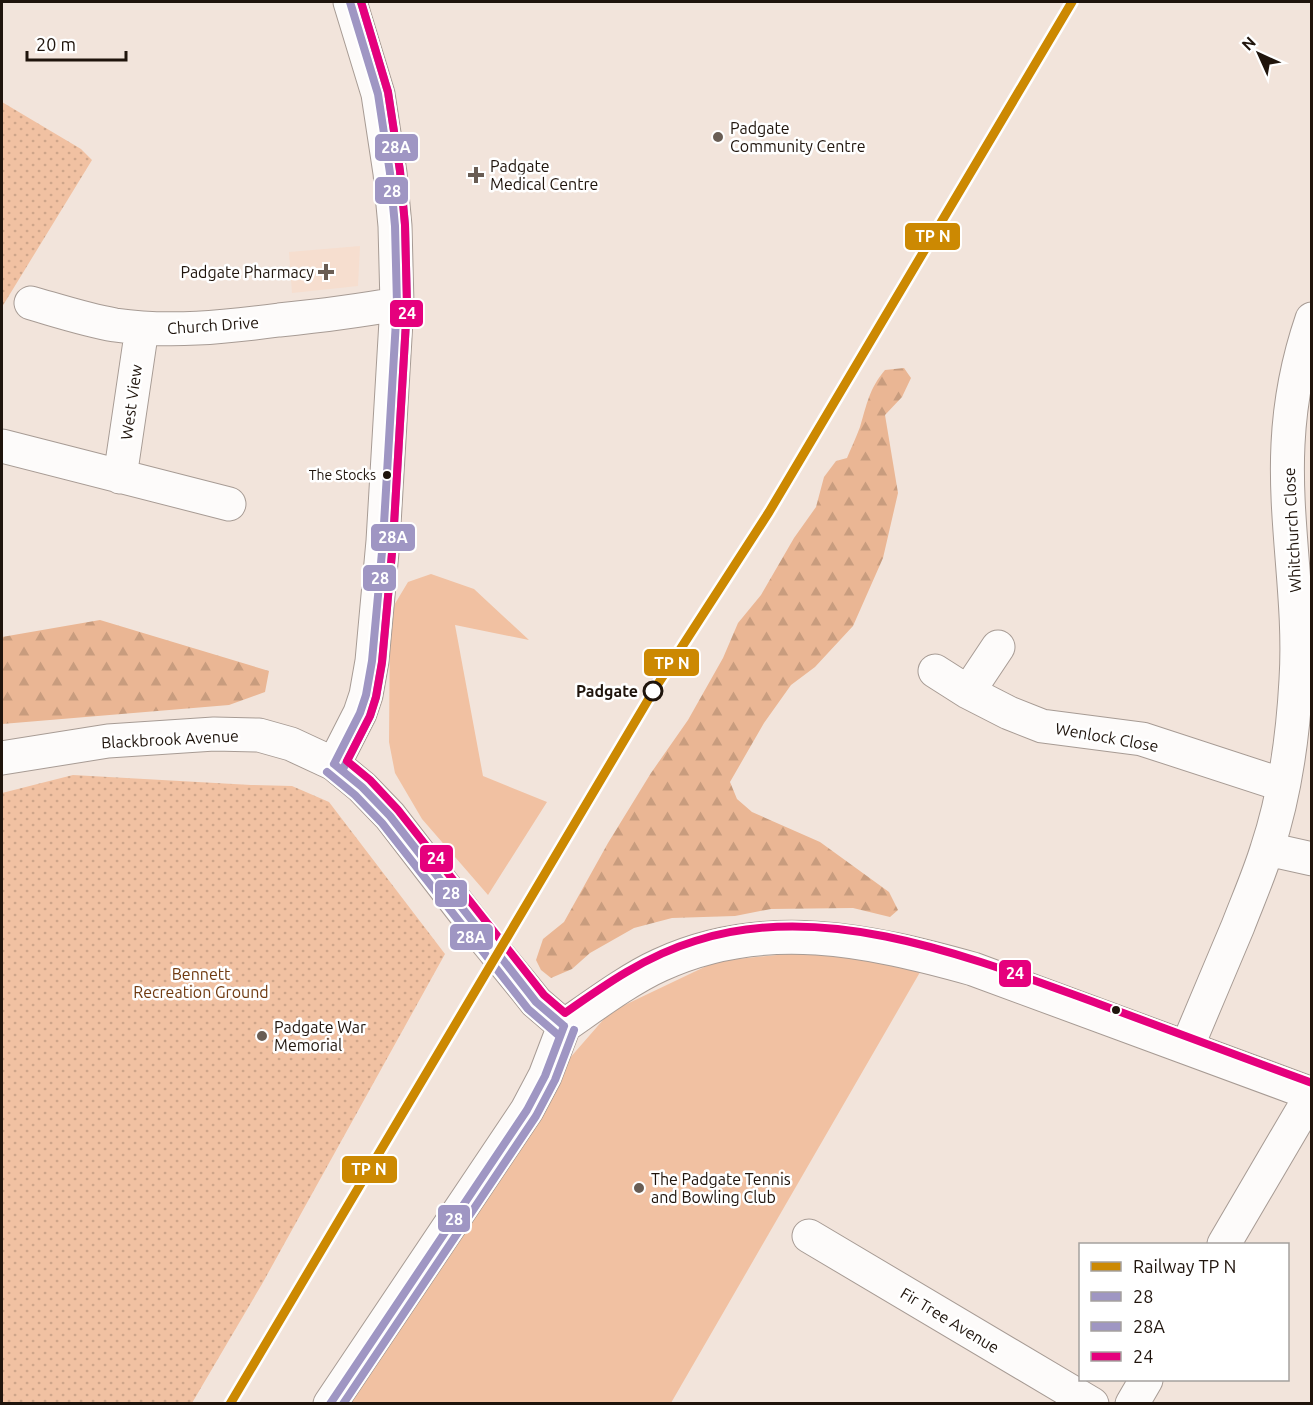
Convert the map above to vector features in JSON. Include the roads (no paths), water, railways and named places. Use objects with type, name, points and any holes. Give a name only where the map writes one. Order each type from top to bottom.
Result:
[{"type":"street","points":[[334,765],[360,713],[372,661],[383,541],[397,304],[392,195],[380,106],[350,2]]},
{"type":"street","name":"Church Drive","points":[[31,303],[70,315],[114,324],[170,330],[231,326],[397,304]]},
{"type":"street","name":"Whitchurch Close","points":[[1188,1047],[1268,849],[1291,742],[1298,622],[1292,559],[1288,445],[1302,401],[1299,357],[1311,319]]},
{"type":"street","name":"West View","points":[[120,477],[142,328]]},
{"type":"street","points":[[2,446],[229,504]]},
{"type":"street","points":[[968,692],[998,647]]},
{"type":"street","name":"Wenlock Close","points":[[935,671],[968,692],[1042,726],[1142,739],[1283,785]]},
{"type":"street","name":"Blackbrook Avenue","points":[[2,758],[108,741],[214,734],[259,735],[291,744],[334,765],[362,787],[390,816],[536,1002],[564,1026]]},
{"type":"street","points":[[1268,849],[1311,858]]},
{"type":"street","points":[[330,1404],[526,1110],[545,1076],[564,1026],[659,965],[705,948],[740,941],[807,936],[862,942],[916,953],[973,969],[1311,1094],[1225,1243]]},
{"type":"street","name":"Fir Tree Avenue","points":[[808,1236],[1092,1404]]},
{"type":"street","points":[[1132,1404],[1145,1381]]},
{"type":"place","name":"Padgate Community Centre","points":[[718,137]]},
{"type":"place","name":"Padgate Medical Centre","points":[[476,175]]},
{"type":"place","name":"Padgate Pharmacy","points":[[326,272]]},
{"type":"place","name":"The Stocks","points":[[387,475]]},
{"type":"place","name":"Padgate","points":[[653,691]]},
{"type":"place","name":"Padgate War Memorial","points":[[262,1036]]},
{"type":"place","name":"The Padgate Tennis and Bowling Club","points":[[639,1188]]},
{"type":"park label","name":"Bennett Recreation Ground","points":[[201,983]]}]
